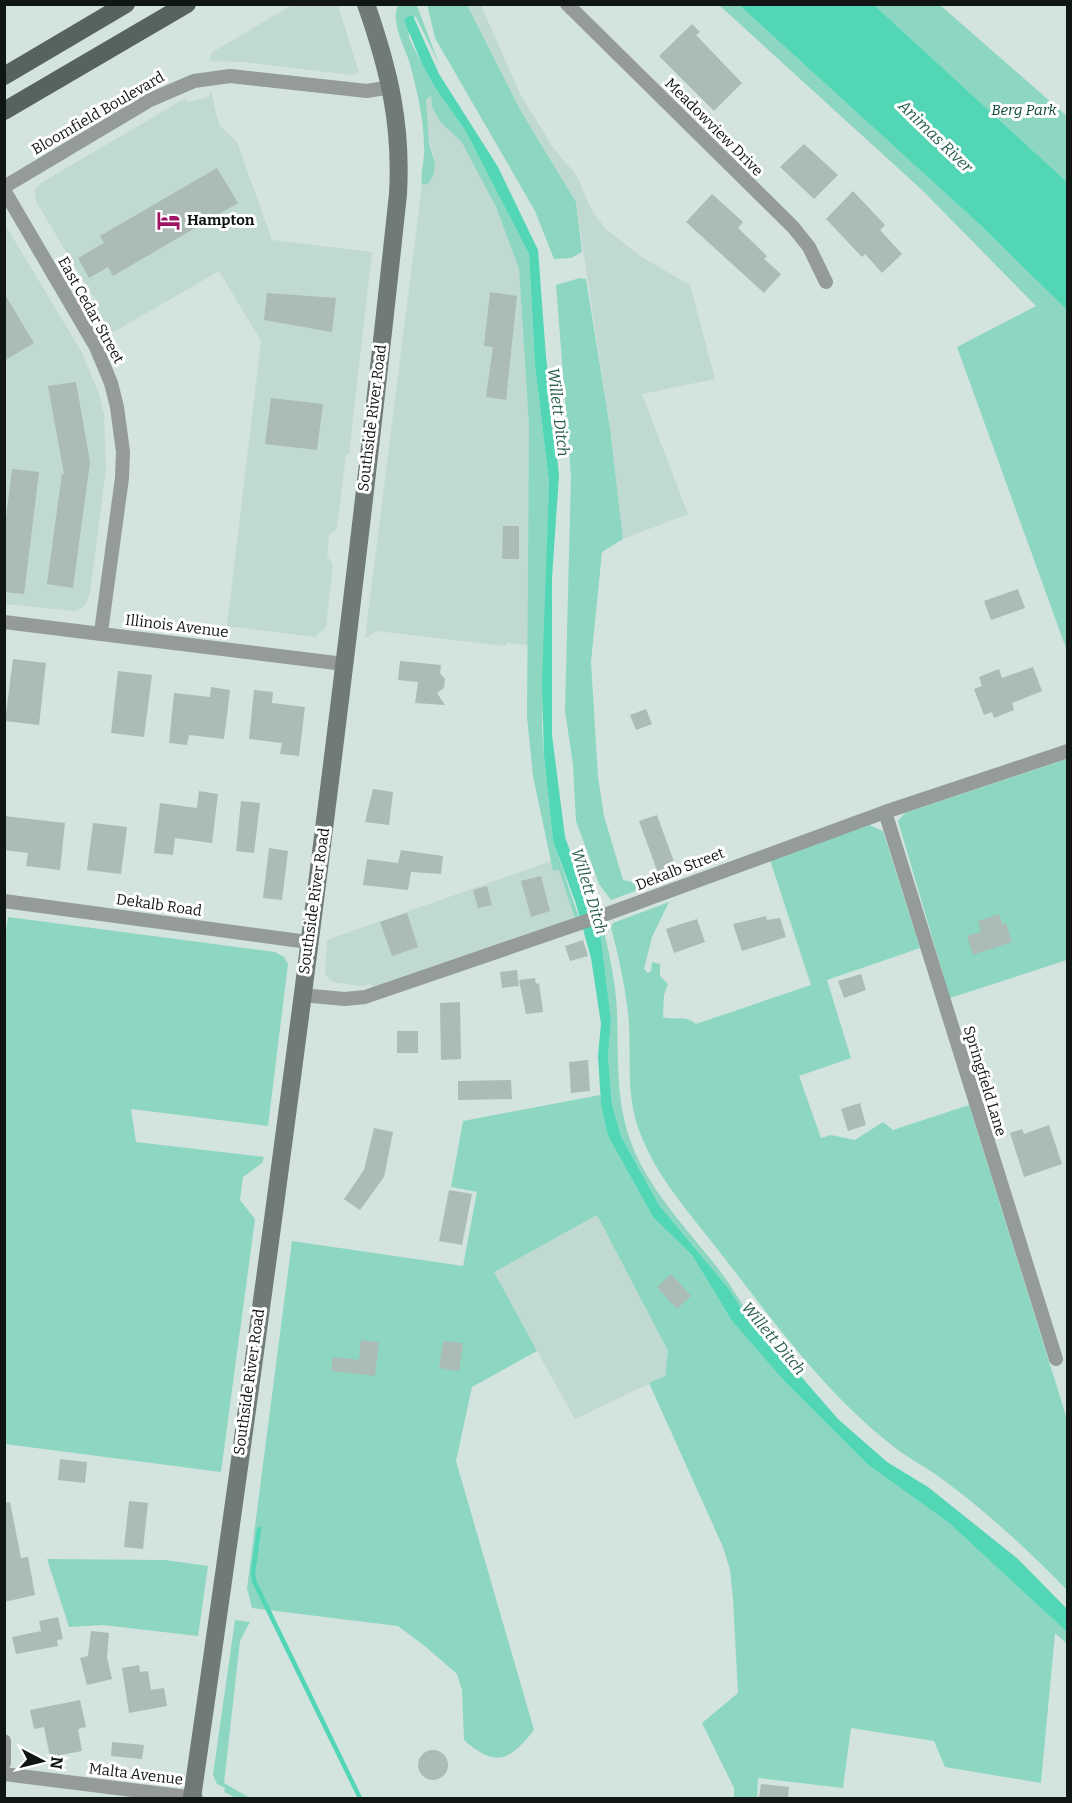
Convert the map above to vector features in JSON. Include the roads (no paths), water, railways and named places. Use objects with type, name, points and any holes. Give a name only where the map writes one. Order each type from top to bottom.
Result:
[{"type":"main road","points":[[4,76],[126,4]]},
{"type":"main road","points":[[4,111],[187,4]]},
{"type":"main road","name":"Southside River Road","points":[[193,1798],[344,664],[398,194],[398,125],[391,87],[366,4]]},
{"type":"street","name":"Meadowview Drive","points":[[567,4],[793,227],[809,247],[826,282]]},
{"type":"street","name":"Bloomfield Boulevard","points":[[4,189],[150,100],[194,81],[230,76],[367,91],[391,87]]},
{"type":"street","name":"East Cedar Street","points":[[4,189],[96,347],[111,383],[117,407],[123,452],[122,478],[101,632]]},
{"type":"street","name":"Illinois Avenue","points":[[4,622],[101,632],[344,664]]},
{"type":"street","name":"Dekalb Street","points":[[301,994],[345,999],[365,997],[574,926],[885,812],[1068,751]]},
{"type":"street","name":"Springfield Lane","points":[[885,812],[1056,1359]]},
{"type":"street","name":"Dekalb Road","points":[[4,901],[308,942]]},
{"type":"street","points":[[4,1741],[4,1763]]},
{"type":"street","name":"Malta Avenue","points":[[4,1774],[193,1798]]},
{"type":"water","name":"Animas River","points":[[739,5],[874,5],[1067,182],[1067,310],[977,222]]},
{"type":"water","points":[[413,16],[439,74],[498,167],[538,250],[546,357],[559,475],[552,578],[552,735],[565,837],[600,933],[611,1021],[608,1057],[612,1104],[621,1136],[659,1205],[729,1289],[753,1327],[791,1365],[838,1419],[887,1462],[928,1487],[1018,1559],[1067,1609],[1067,1632],[949,1523],[867,1464],[785,1382],[732,1321],[692,1255],[653,1217],[608,1136],[601,1104],[598,1056],[601,1024],[591,958],[576,904],[553,841],[544,756],[542,683],[549,482],[535,365],[529,254],[465,130],[436,89],[422,64],[404,20]]},
{"type":"waterway","points":[[259,1529],[254,1581],[360,1798]]},
{"type":"place","name":"Hampton","points":[[169,220]]},
{"type":"park label","name":"Berg Park","points":[[1024,110]]},
{"type":"water label","name":"Willett Ditch","points":[[559,412]]},
{"type":"water label","name":"Willett Ditch","points":[[590,891]]},
{"type":"water label","name":"Willett Ditch","points":[[774,1338]]}]
